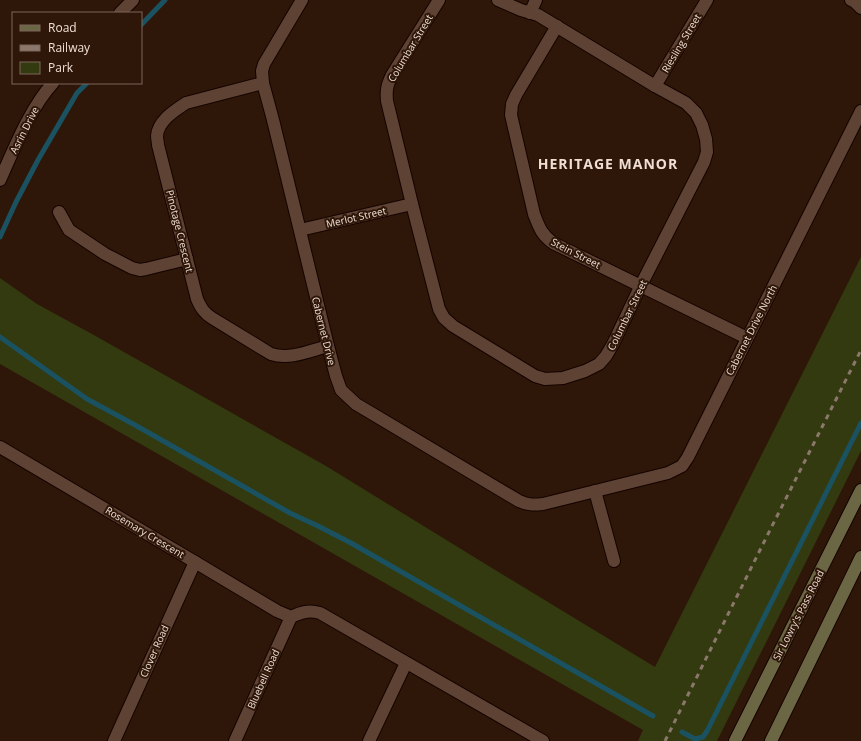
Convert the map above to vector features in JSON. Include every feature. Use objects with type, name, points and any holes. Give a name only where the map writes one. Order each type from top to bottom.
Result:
[{"type":"main road","name":"Sir Lowry's Pass Road","points":[[735,741],[861,490]]},
{"type":"main road","points":[[771,741],[861,557]]},
{"type":"street","points":[[121,12],[132,0]]},
{"type":"street","name":"Cabernet Drive","points":[[302,0],[264,64],[262,71],[263,83],[328,346],[341,390],[356,404],[526,504],[543,504],[595,492]]},
{"type":"street","name":"Columbar Street","points":[[439,0],[392,75],[386,93],[412,204],[439,308],[444,318],[453,326],[535,376],[545,379],[563,378],[585,371],[599,364],[614,344],[641,285],[704,162],[707,152],[706,139],[702,125],[696,113],[686,103],[655,86],[538,15],[521,10],[498,0]]},
{"type":"street","points":[[530,13],[536,0]]},
{"type":"street","name":"Riesling Street","points":[[655,86],[707,0]]},
{"type":"street","points":[[851,0],[861,8]]},
{"type":"street","name":"Stein Street","points":[[557,26],[516,95],[512,104],[511,115],[534,214],[540,229],[546,238],[553,243],[747,338]]},
{"type":"street","name":"Pinotage Crescent","points":[[263,83],[186,103],[166,118],[159,128],[157,136],[158,146],[197,299],[204,312],[271,354],[278,356],[295,355],[328,346]]},
{"type":"street","name":"Asrin Drive","points":[[0,180],[28,119],[45,91],[52,84]]},
{"type":"street","name":"Cabernet Drive North","points":[[595,492],[668,473],[682,466],[688,457],[861,111]]},
{"type":"street","name":"Merlot Street","points":[[300,230],[412,204]]},
{"type":"street","points":[[59,212],[68,230],[105,254],[132,268],[140,270],[187,259]]},
{"type":"street","name":"Rosemary Crescent","points":[[0,447],[277,611],[291,617]]},
{"type":"street","points":[[595,492],[614,561]]},
{"type":"street","name":"Clover Road","points":[[114,741],[195,562]]},
{"type":"street","points":[[291,617],[306,612],[320,613],[543,741]]},
{"type":"street","name":"Bluebell Road","points":[[235,741],[291,617]]},
{"type":"street","points":[[369,741],[406,663]]},
{"type":"green space","points":[[861,257],[861,451],[717,741],[638,741],[643,730],[0,364],[0,278],[37,304],[326,466],[655,667]]},
{"type":"waterway","points":[[142,24],[165,0]]},
{"type":"waterway","points":[[0,237],[38,160],[77,93],[86,84]]},
{"type":"waterway","points":[[0,337],[87,399],[290,513],[351,543],[653,716]]},
{"type":"waterway","points":[[682,732],[695,739],[703,737],[707,731],[861,423]]},
{"type":"railway","points":[[665,741],[861,350]]},
{"type":"district","name":"HERITAGE MANOR","points":[[608,164]]}]
